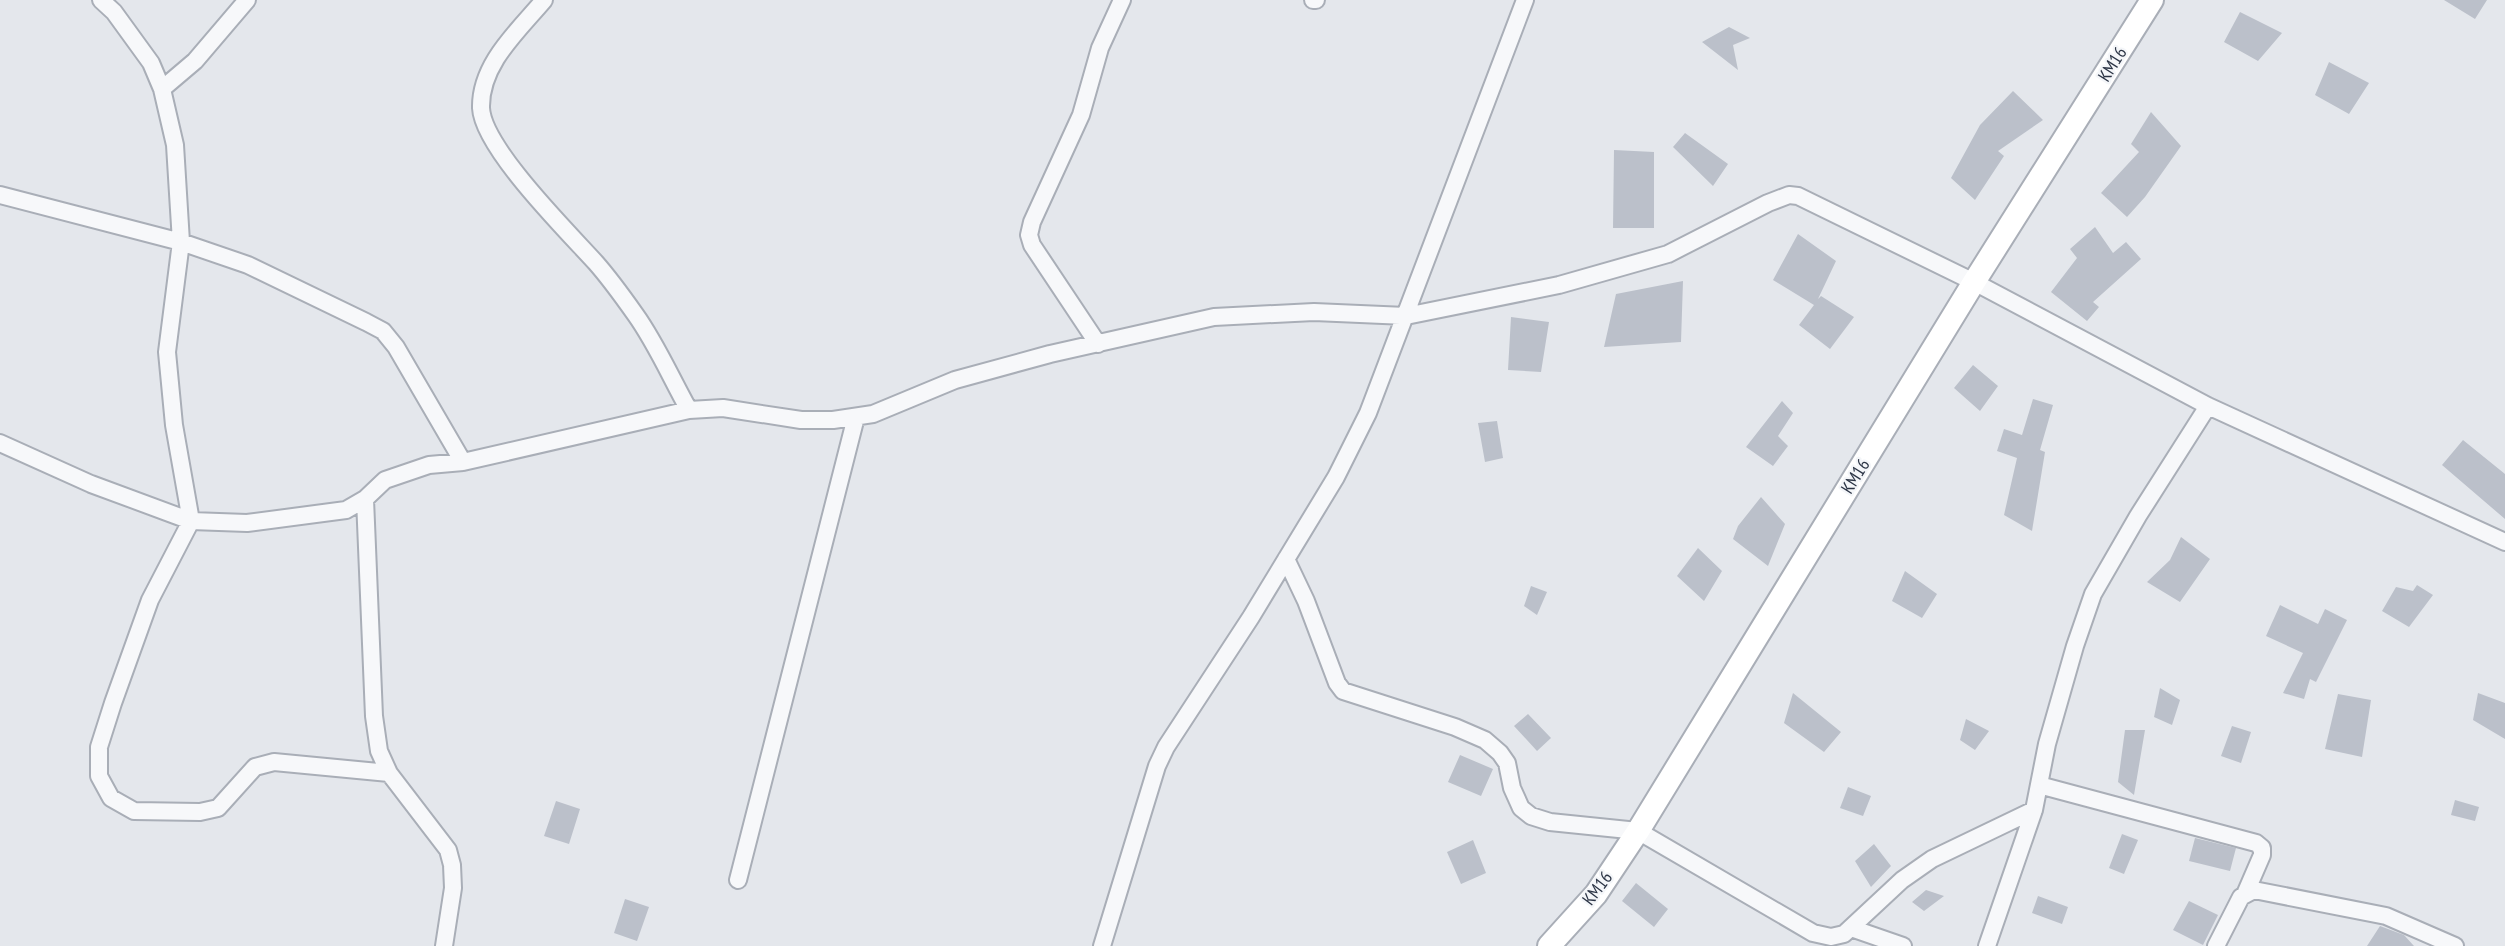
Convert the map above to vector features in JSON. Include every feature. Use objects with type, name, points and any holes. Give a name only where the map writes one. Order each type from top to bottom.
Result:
[{"type":"street","points":[[101,0],[114,12],[151,63],[162,89],[175,146],[181,242],[167,352],[174,425],[191,521],[150,600],[99,747],[99,776],[111,798],[134,811],[218,808],[255,767],[274,762],[389,773]]},
{"type":"street","points":[[162,89],[195,61],[247,0]]},
{"type":"street","points":[[544,0],[494,62],[483,84],[481,109],[486,129],[551,217],[597,265],[636,316],[689,410]]},
{"type":"street","points":[[1098,344],[1032,245],[1029,235],[1032,222],[1081,115],[1100,48],[1122,0]]},
{"type":"street","points":[[1102,946],[1157,766],[1166,747],[1286,560],[1336,477],[1368,413],[1525,0]]},
{"type":"street","name":"KM16","points":[[1549,946],[1596,894],[1638,831],[1974,282],[2152,0]]},
{"type":"street","points":[[0,195],[181,242],[248,265],[383,332],[408,367],[463,462]]},
{"type":"street","points":[[0,443],[91,484],[191,521],[247,523],[303,518],[345,510],[365,499],[385,480],[429,465],[463,462],[689,410],[723,408],[801,420],[856,417],[873,414],[955,380],[1050,354],[1214,317],[1314,312],[1406,316],[1559,285],[1668,254],[1768,203],[1790,195],[1798,196],[1974,282],[2208,406],[2505,542]]},
{"type":"street","points":[[1987,946],[2034,810],[2074,646],[2093,594],[2138,516],[2208,406]]},
{"type":"street","points":[[738,880],[856,417]]},
{"type":"street","points":[[365,499],[374,716],[379,751],[389,773],[448,850],[452,865],[453,888],[444,946]]},
{"type":"street","points":[[1286,560],[1306,601],[1337,683],[1343,691],[1455,727],[1485,740],[1500,753],[1507,764],[1512,788],[1521,808],[1531,816],[1550,822],[1638,831],[1814,933],[1831,938],[1844,934],[1902,880],[1932,859],[2034,810]]},
{"type":"street","points":[[2039,785],[2256,843],[2262,848],[2262,855],[2246,892],[2216,946]]},
{"type":"street","points":[[2246,892],[2254,890],[2278,893],[2386,916],[2455,946]]},
{"type":"street","points":[[1851,928],[1903,946]]},
{"type":"building","points":[[2444,0],[2487,0],[2475,19]]},
{"type":"building","points":[[2240,12],[2282,33],[2258,61],[2224,42]]},
{"type":"building","points":[[1729,27],[1750,38],[1733,45],[1738,70],[1702,42]]},
{"type":"building","points":[[2329,62],[2369,83],[2349,114],[2315,95]]},
{"type":"building","points":[[2013,91],[2043,120],[1998,151],[2004,156],[1975,200],[1951,178],[1980,125]]},
{"type":"building","points":[[2151,112],[2181,146],[2145,197],[2127,217],[2101,193],[2139,152],[2131,144]]},
{"type":"building","points":[[1685,133],[1728,164],[1713,186],[1673,147]]},
{"type":"building","points":[[1614,150],[1654,152],[1654,228],[1613,228]]},
{"type":"building","points":[[2095,227],[2113,253],[2126,242],[2141,259],[2093,302],[2099,307],[2087,321],[2051,292],[2077,258],[2070,249]]},
{"type":"building","points":[[1798,234],[1836,261],[1818,299],[1821,296],[1854,317],[1830,349],[1799,325],[1814,305],[1773,280]]},
{"type":"building","points":[[1683,281],[1681,342],[1604,347],[1616,294]]},
{"type":"building","points":[[1511,317],[1549,322],[1541,372],[1508,370]]},
{"type":"building","points":[[1973,365],[1998,386],[1980,411],[1954,388]]},
{"type":"building","points":[[2033,399],[2053,405],[2040,450],[2045,452],[2032,531],[2004,515],[2017,458],[1997,451],[2004,429],[2022,435]]},
{"type":"building","points":[[1782,401],[1793,413],[1778,436],[1788,446],[1773,466],[1746,447]]},
{"type":"building","points":[[1497,421],[1503,458],[1485,462],[1478,423]]},
{"type":"building","points":[[2463,440],[2505,474],[2505,519],[2442,465]]},
{"type":"building","points":[[1761,497],[1785,524],[1768,566],[1733,539],[1738,526]]},
{"type":"building","points":[[2181,537],[2210,559],[2180,602],[2147,582],[2170,560]]},
{"type":"building","points":[[1698,548],[1722,571],[1704,601],[1677,576]]},
{"type":"building","points":[[1905,571],[1937,594],[1922,618],[1892,601]]},
{"type":"building","points":[[2417,585],[2433,595],[2409,627],[2382,611],[2396,587],[2413,591]]},
{"type":"building","points":[[1531,586],[1547,592],[1537,615],[1524,606]]},
{"type":"building","points":[[2280,605],[2318,624],[2325,609],[2347,620],[2316,682],[2310,679],[2304,699],[2283,693],[2303,653],[2266,636]]},
{"type":"building","points":[[2160,688],[2180,700],[2172,725],[2154,717]]},
{"type":"building","points":[[1793,693],[1841,732],[1824,752],[1784,723]]},
{"type":"building","points":[[2478,693],[2505,703],[2505,739],[2473,720]]},
{"type":"building","points":[[2338,694],[2371,700],[2362,757],[2325,749]]},
{"type":"building","points":[[1528,714],[1551,738],[1537,751],[1514,726]]},
{"type":"building","points":[[1966,719],[1989,731],[1975,750],[1960,740]]},
{"type":"building","points":[[2232,726],[2251,732],[2241,763],[2221,756]]},
{"type":"building","points":[[2125,730],[2145,730],[2134,795],[2118,782]]},
{"type":"building","points":[[1460,755],[1493,769],[1481,796],[1448,782]]},
{"type":"building","points":[[1848,787],[1871,796],[1863,816],[1840,808]]},
{"type":"building","points":[[2455,800],[2479,807],[2475,821],[2451,815]]},
{"type":"building","points":[[556,801],[580,809],[569,844],[544,836]]},
{"type":"building","points":[[2122,834],[2138,840],[2124,874],[2109,868]]},
{"type":"building","points":[[2195,838],[2236,848],[2230,871],[2189,861]]},
{"type":"building","points":[[1473,840],[1486,873],[1461,884],[1447,852]]},
{"type":"building","points":[[1874,844],[1891,866],[1871,887],[1855,861]]},
{"type":"building","points":[[1636,883],[1668,909],[1654,927],[1622,901]]},
{"type":"building","points":[[1926,890],[1944,896],[1924,911],[1912,902]]},
{"type":"building","points":[[2038,896],[2068,907],[2062,924],[2032,913]]},
{"type":"building","points":[[625,899],[649,907],[637,941],[614,933]]},
{"type":"building","points":[[2189,901],[2218,915],[2203,945],[2173,930]]},
{"type":"building","points":[[2380,926],[2404,935],[2414,946],[2367,946]]}]
